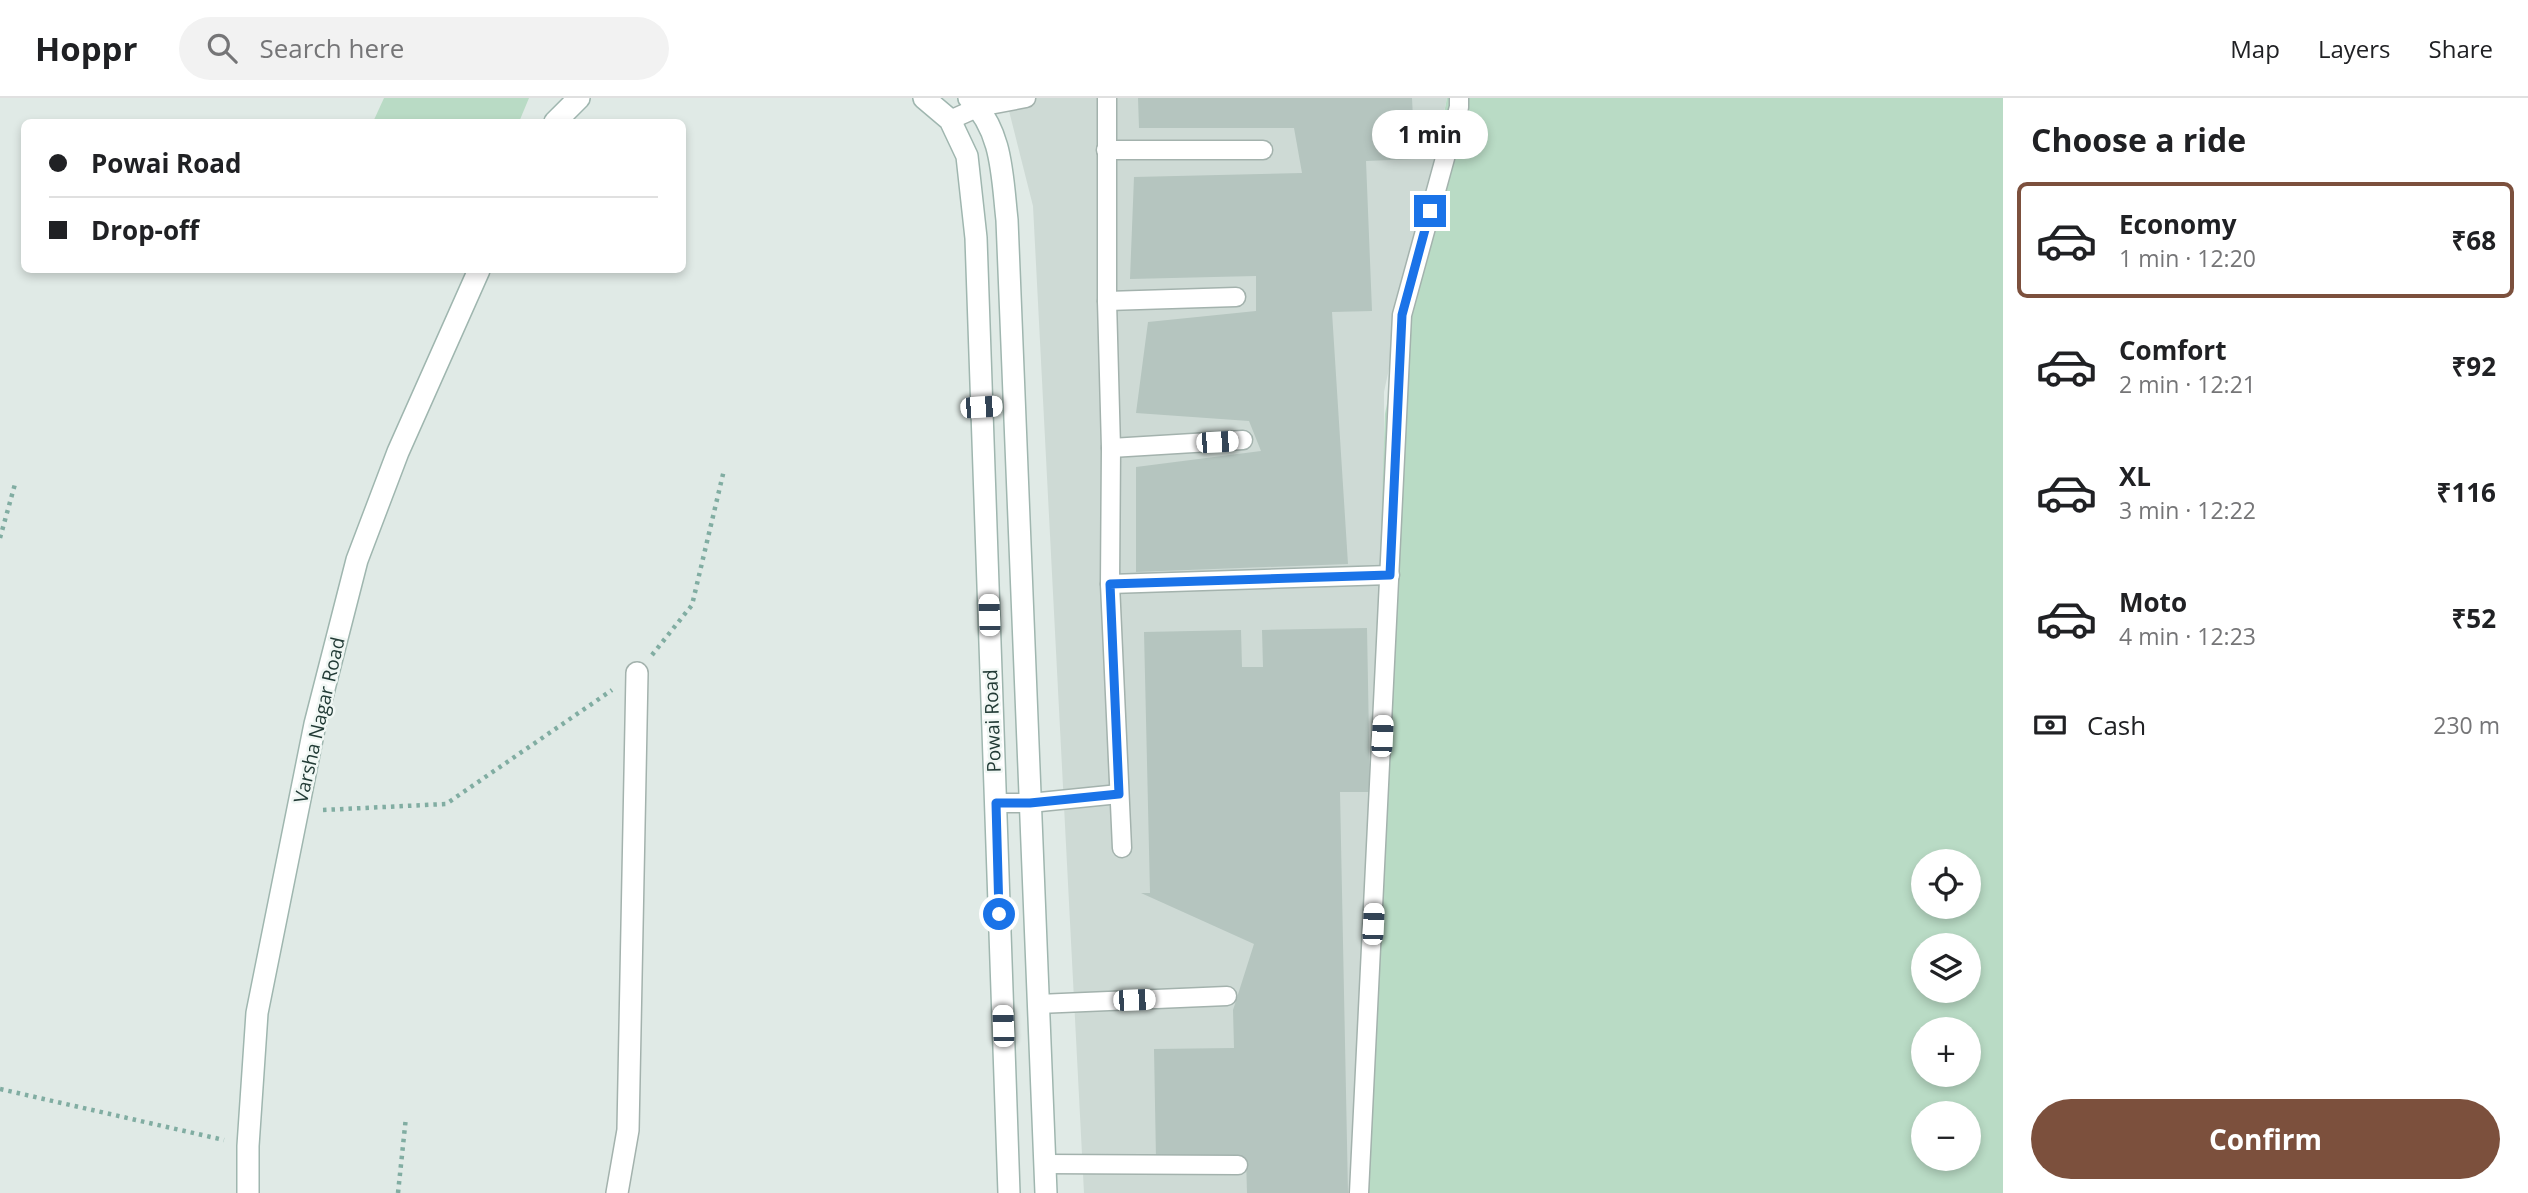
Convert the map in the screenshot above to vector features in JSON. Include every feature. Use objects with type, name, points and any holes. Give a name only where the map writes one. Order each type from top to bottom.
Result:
[{"type":"main road","points":[[558,119],[579,98]]},
{"type":"main road","name":"Powai Road","points":[[924,98],[950,120],[967,156],[976,238],[1009,1193]]},
{"type":"main road","name":"Powai Road","points":[[974,103],[999,146],[1007,220],[1046,1193]]},
{"type":"main road","name":"Varsha Nagar Road","points":[[248,1193],[248,1146],[257,1013],[315,724],[357,559],[398,452],[478,273]]},
{"type":"main road","points":[[981,407],[1014,404]]},
{"type":"main road","points":[[617,1193],[628,1130],[637,673]]},
{"type":"lane","points":[[950,120],[974,103],[1026,98]]},
{"type":"lane","points":[[1107,98],[1110,584],[1122,848]]},
{"type":"lane","points":[[1359,1193],[1402,315],[1459,107],[1459,98]]},
{"type":"lane","points":[[1107,150],[1263,150]]},
{"type":"lane","points":[[1107,301],[1236,297]]},
{"type":"lane","points":[[1111,448],[1243,440]]},
{"type":"lane","points":[[1110,584],[1390,575]]},
{"type":"lane","points":[[996,803],[1030,803],[1119,794]]},
{"type":"lane","points":[[1038,1004],[1227,996]]},
{"type":"lane","points":[[1045,1164],[1238,1166]]},
{"type":"path","points":[[298,811],[446,804],[637,673],[692,605],[724,470]]},
{"type":"path","points":[[0,538],[15,484]]},
{"type":"path","points":[[0,1089],[248,1146]]},
{"type":"path","points":[[398,1193],[406,1117]]},
{"type":"shaded area","points":[[1001,98],[1447,98],[1384,392],[1385,1193],[1084,1193],[1033,206],[1007,103]]},
{"type":"green space","points":[[384,98],[529,98],[520,119],[374,119]]},
{"type":"green space","points":[[1447,98],[2003,98],[2003,1193],[1358,1193],[1385,414]]},
{"type":"building","points":[[1138,98],[1412,98],[1415,159],[1366,161],[1372,311],[1332,312],[1348,564],[1136,572],[1136,467],[1261,451],[1249,421],[1136,413],[1148,322],[1256,311],[1256,276],[1130,279],[1134,177],[1302,173],[1294,128],[1139,128]]},
{"type":"building","points":[[1367,628],[1370,792],[1340,792],[1348,1193],[1247,1193],[1246,1158],[1156,1159],[1154,1049],[1234,1048],[1233,1010],[1254,944],[1141,893],[1150,893],[1144,632],[1241,630],[1242,667],[1263,667],[1262,630]]},
{"type":"route","points":[[999,914],[996,803],[1030,803],[1119,794],[1110,584],[1390,575],[1402,315],[1430,211]]}]
